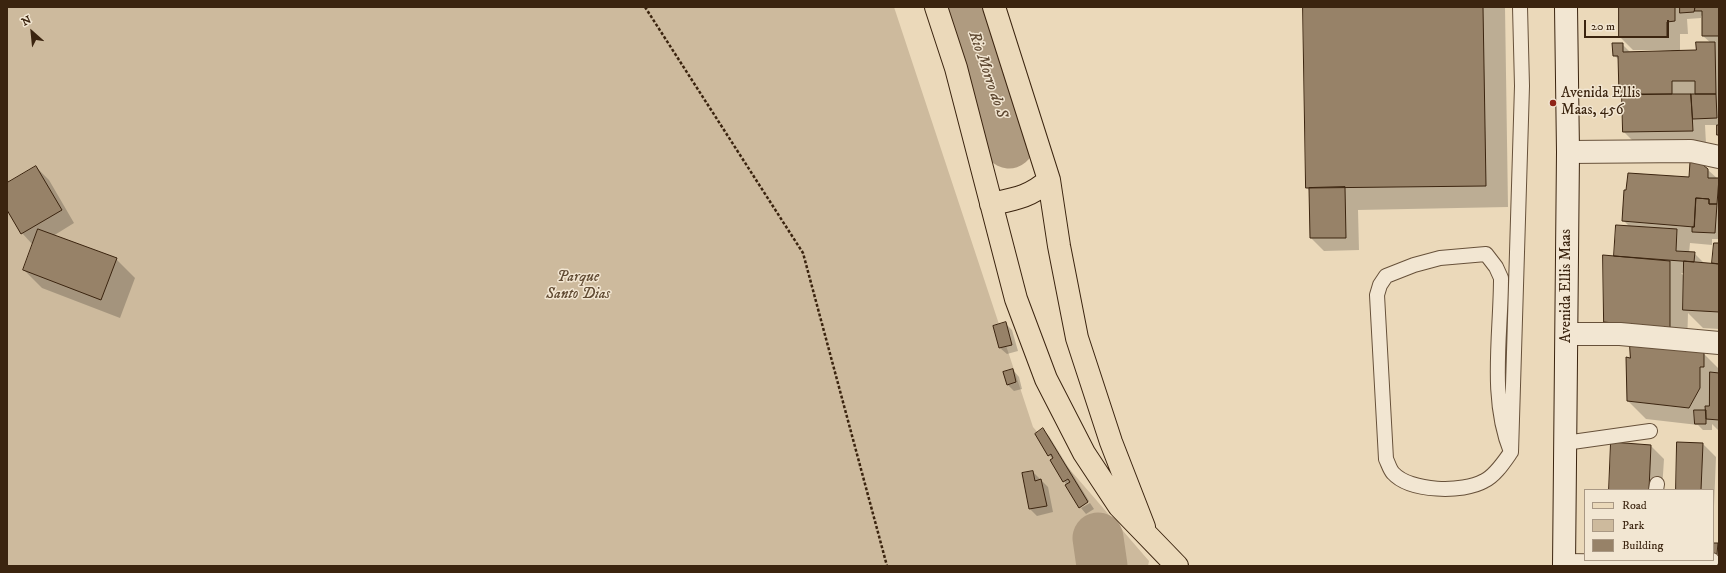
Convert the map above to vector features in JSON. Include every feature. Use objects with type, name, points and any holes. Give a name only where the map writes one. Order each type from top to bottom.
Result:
[{"type":"main road","points":[[936,7],[956,68],[1016,299],[1046,378],[1084,453],[1119,506],[1148,538],[1177,566]]},
{"type":"main road","points":[[994,7],[1049,180],[1059,246],[1077,338],[1111,442],[1148,538]]},
{"type":"main road","name":"Avenida Ellis Maas","points":[[1564,565],[1568,152],[1566,7]]},
{"type":"main road","points":[[1568,152],[1691,151],[1719,157]]},
{"type":"main road","points":[[991,204],[1024,197],[1037,190],[1049,180]]},
{"type":"main road","points":[[1567,334],[1620,334],[1719,343]]},
{"type":"main road","points":[[1564,565],[1648,566]]},
{"type":"lane","points":[[1511,452],[1507,441],[1499,404],[1501,278],[1496,267],[1486,254],[1440,258],[1414,265],[1386,276],[1380,285],[1377,295],[1386,459],[1392,473],[1411,485],[1455,489],[1484,481],[1500,467],[1511,452],[1522,86],[1520,7]]},
{"type":"lane","points":[[1565,443],[1650,431]]},
{"type":"lane","points":[[1648,566],[1701,561]]},
{"type":"path","points":[[645,7],[803,253],[887,566]]},
{"type":"green space","name":"Parque Santo Dias","points":[[7,7],[894,7],[1033,427],[1149,561],[1148,566],[7,566]]},
{"type":"building","points":[[1303,7],[1483,7],[1486,186],[1306,188]]},
{"type":"building","points":[[1619,7],[1675,7],[1675,21],[1667,22],[1667,37],[1619,37]]},
{"type":"building","points":[[1680,7],[1695,7],[1694,12],[1680,13]]},
{"type":"building","points":[[1695,7],[1719,7],[1719,36],[1702,36],[1702,11],[1695,11]]},
{"type":"building","points":[[1696,42],[1715,42],[1716,94],[1695,94],[1695,81],[1672,81],[1672,94],[1619,95],[1618,56],[1613,56],[1612,43],[1623,43],[1623,52],[1696,50]]},
{"type":"building","points":[[1622,94],[1691,94],[1693,131],[1623,132]]},
{"type":"building","points":[[1691,94],[1716,94],[1717,118],[1693,119]]},
{"type":"building","points":[[1717,125],[1719,125],[1719,135],[1717,135]]},
{"type":"building","points":[[1698,161],[1708,169],[1708,178],[1719,178],[1717,204],[1709,204],[1709,199],[1696,198],[1694,227],[1622,221],[1624,190],[1626,190],[1628,173],[1689,177],[1690,162]]},
{"type":"building","points":[[36,166],[62,210],[21,234],[7,210],[7,183]]},
{"type":"building","points":[[1345,187],[1346,238],[1310,238],[1309,188]]},
{"type":"building","points":[[1696,198],[1709,199],[1709,204],[1717,204],[1715,233],[1692,232],[1692,227],[1694,227]]},
{"type":"building","points":[[1616,225],[1677,229],[1676,251],[1695,252],[1694,262],[1614,256]]},
{"type":"building","points":[[38,229],[117,258],[101,300],[23,270]]},
{"type":"building","points":[[1714,243],[1719,243],[1719,264],[1712,263]]},
{"type":"building","points":[[1603,255],[1670,261],[1670,329],[1604,322]]},
{"type":"building","points":[[1684,261],[1719,264],[1719,312],[1683,310]]},
{"type":"building","points":[[1006,322],[1012,345],[999,348],[993,326]]},
{"type":"building","points":[[1630,346],[1704,352],[1704,367],[1700,367],[1700,388],[1689,408],[1627,401],[1626,357],[1630,358]]},
{"type":"building","points":[[1013,369],[1016,382],[1007,385],[1003,372]]},
{"type":"building","points":[[1710,372],[1719,373],[1719,420],[1706,419],[1705,406],[1709,406]]},
{"type":"building","points":[[1694,410],[1706,410],[1706,424],[1695,424]]},
{"type":"building","points":[[1043,428],[1088,502],[1079,508],[1065,485],[1070,482],[1068,479],[1063,482],[1050,460],[1053,458],[1051,454],[1048,456],[1035,434]]},
{"type":"building","points":[[1611,442],[1651,445],[1649,489],[1609,489]]},
{"type":"building","points":[[1677,442],[1703,443],[1701,489],[1676,489]]},
{"type":"building","points":[[1033,471],[1035,481],[1041,479],[1047,506],[1029,509],[1022,473]]},
{"type":"building","points":[[1714,543],[1718,543],[1717,554],[1714,554]]},
{"type":"waterway","name":"Rio Morro do S","points":[[964,7],[1009,143]]},
{"type":"waterway","name":"Rio Morro do S","points":[[1098,538],[1102,566]]},
{"type":"place","name":"Avenida Ellis Maas, 456","points":[[1553,103]]}]
